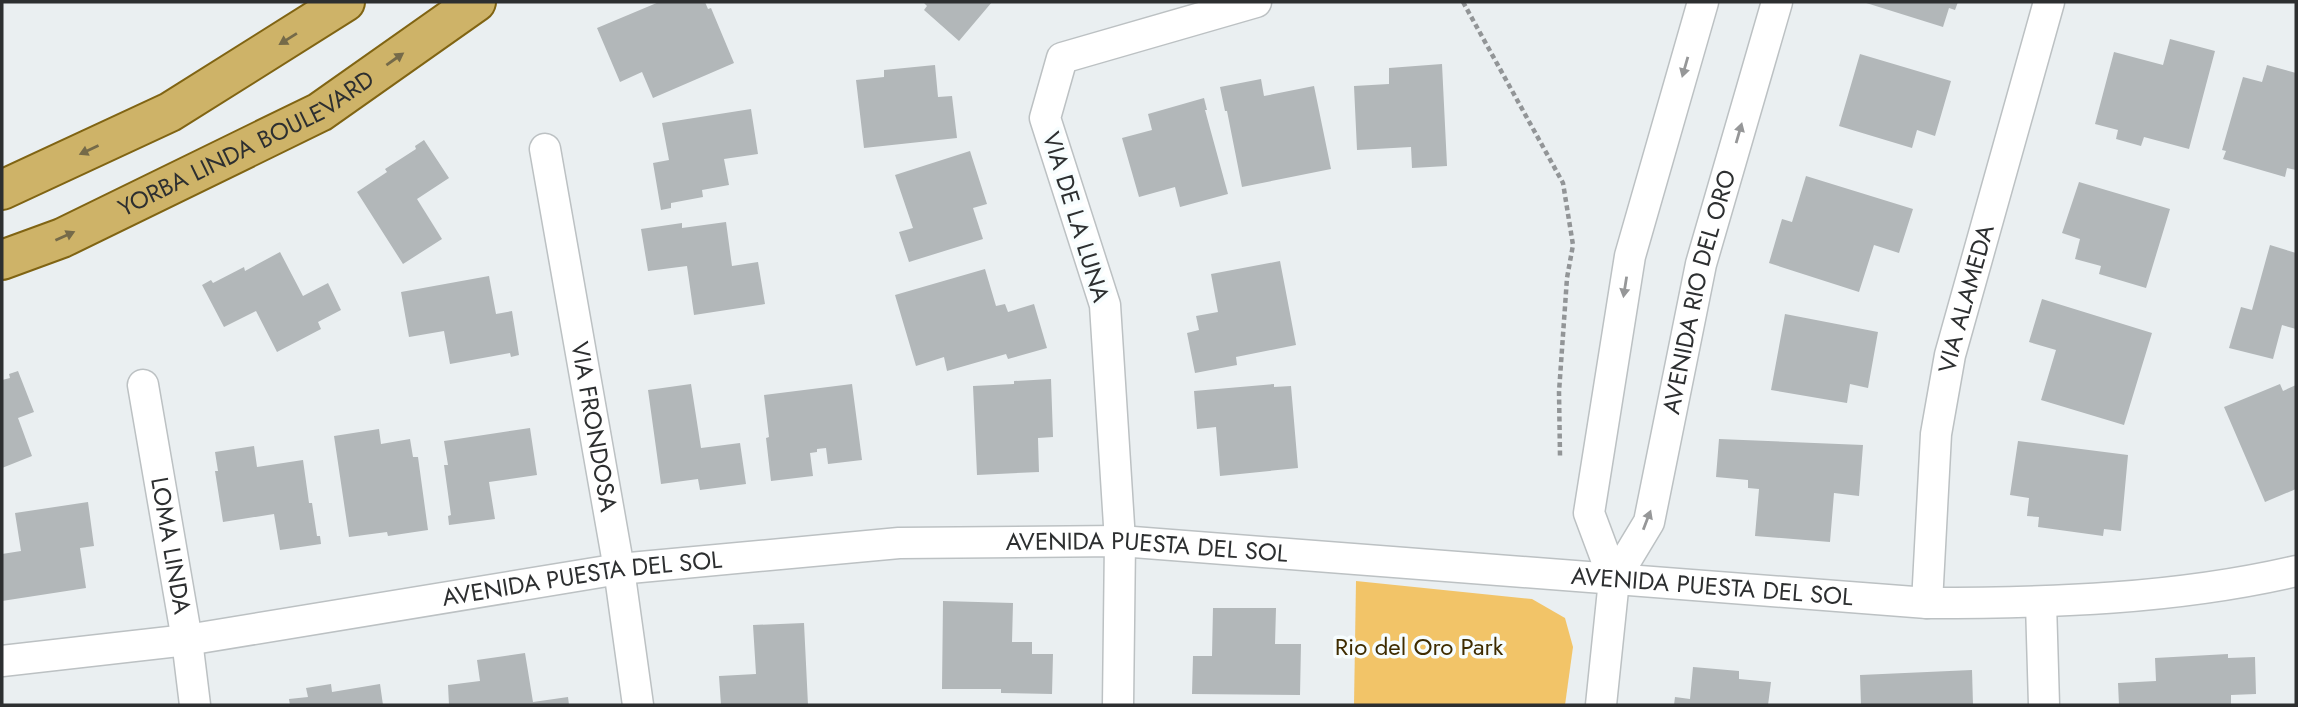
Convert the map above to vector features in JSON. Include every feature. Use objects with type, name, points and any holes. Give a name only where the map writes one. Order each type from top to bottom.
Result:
[{"type":"main road","points":[[2,190],[170,112],[345,2]]},
{"type":"main road","name":"YORBA LINDA BOULEVARD","points":[[2,260],[62,238],[320,112],[476,2]]},
{"type":"street","name":"VIA DE LA LUNA","points":[[1118,705],[1120,541],[1105,305],[1045,118],[1062,58],[1256,2]]},
{"type":"street","name":"AVENIDA RIO DEL ORO","points":[[1614,580],[1589,513],[1630,256],[1703,2]]},
{"type":"street","name":"AVENIDA RIO DEL ORO","points":[[1601,705],[1614,580],[1649,522],[1701,264],[1777,2]]},
{"type":"street","name":"VIA ALAMEDA","points":[[1927,603],[1936,434],[1950,355],[2049,2]]},
{"type":"street","name":"VIA FRONDOSA","points":[[545,149],[619,569],[638,705]]},
{"type":"street","name":"LOMA LINDA","points":[[143,385],[187,640],[195,705]]},
{"type":"street","name":"AVENIDA PUESTA DEL SOL","points":[[2,661],[187,640],[619,569],[899,543],[1120,541],[1927,603],[2041,603],[2241,584],[2296,571]]},
{"type":"street","points":[[2041,603],[2044,705]]},
{"type":"path","points":[[1463,2],[1563,183],[1573,245],[1567,278],[1559,392],[1560,458]]},
{"type":"green space","name":"Rio del Oro Park","points":[[1356,581],[1532,599],[1565,618],[1573,647],[1565,705],[1354,705]]},
{"type":"building","points":[[659,2],[705,2],[708,9],[711,8],[734,63],[653,98],[642,72],[620,82],[597,28]]},
{"type":"building","points":[[923,2],[992,2],[959,41],[924,10],[927,6]]},
{"type":"building","points":[[1863,2],[1958,2],[1955,10],[1949,8],[1943,27]]},
{"type":"building","points":[[2170,39],[2215,51],[2189,149],[2144,137],[2141,146],[2116,139],[2118,130],[2095,124],[2114,52],[2163,65]]},
{"type":"building","points":[[1860,54],[1951,81],[1935,136],[1917,130],[1912,148],[1839,126]]},
{"type":"building","points":[[1442,64],[1447,166],[1412,168],[1411,147],[1357,150],[1354,86],[1389,84],[1389,68]]},
{"type":"building","points":[[935,65],[938,97],[952,96],[957,138],[864,148],[856,80],[884,77],[884,70]]},
{"type":"building","points":[[2267,65],[2296,73],[2296,170],[2287,168],[2285,177],[2223,159],[2226,151],[2222,150],[2243,77],[2262,82]]},
{"type":"building","points":[[1261,79],[1264,96],[1314,86],[1331,169],[1242,187],[1220,87]]},
{"type":"building","points":[[1204,98],[1228,194],[1180,207],[1175,187],[1139,197],[1122,138],[1152,130],[1148,114]]},
{"type":"building","points":[[751,109],[758,154],[724,159],[729,185],[702,190],[703,197],[671,203],[671,208],[661,210],[653,163],[669,160],[662,123]]},
{"type":"building","points":[[424,140],[449,178],[417,199],[442,239],[403,264],[357,192],[387,172],[385,169],[416,149],[415,146]]},
{"type":"building","points":[[970,151],[987,204],[973,208],[983,239],[909,262],[899,232],[913,228],[895,175]]},
{"type":"building","points":[[1806,176],[1913,209],[1899,253],[1874,245],[1859,292],[1769,263],[1782,219],[1792,222]]},
{"type":"building","points":[[2079,182],[2170,209],[2146,288],[2099,274],[2101,266],[2075,259],[2080,239],[2062,233]]},
{"type":"building","points":[[726,222],[732,266],[758,262],[765,304],[694,315],[687,266],[648,271],[641,229],[682,223],[682,228]]},
{"type":"building","points":[[2270,245],[2296,253],[2296,329],[2282,325],[2273,359],[2229,348],[2241,307],[2252,310]]},
{"type":"building","points":[[280,252],[303,296],[328,283],[341,310],[318,322],[321,329],[277,352],[256,311],[224,327],[202,285],[211,280],[213,283],[244,267],[245,271]]},
{"type":"building","points":[[1280,261],[1296,345],[1236,357],[1237,365],[1195,373],[1187,333],[1199,330],[1196,316],[1218,312],[1211,274]]},
{"type":"building","points":[[985,269],[996,306],[1005,304],[1008,312],[1034,304],[1047,348],[1008,359],[1006,354],[947,371],[944,357],[916,366],[895,295]]},
{"type":"building","points":[[489,276],[496,314],[512,311],[519,355],[511,357],[510,353],[450,364],[444,331],[409,337],[401,292]]},
{"type":"building","points":[[2042,299],[2152,333],[2124,425],[2041,400],[2056,350],[2029,342]]},
{"type":"building","points":[[1785,314],[1878,332],[1868,388],[1850,384],[1847,403],[1771,390]]},
{"type":"building","points":[[18,371],[34,412],[18,418],[32,456],[2,468],[2,380],[10,378],[9,374]]},
{"type":"building","points":[[1051,379],[1053,437],[1038,438],[1039,472],[977,475],[973,386]]},
{"type":"building","points":[[691,384],[701,448],[740,443],[746,484],[700,490],[698,479],[661,484],[648,390]]},
{"type":"building","points":[[852,384],[862,460],[828,464],[826,448],[817,449],[817,452],[810,453],[813,476],[771,481],[764,395]]},
{"type":"building","points":[[1274,384],[1274,387],[1291,386],[1298,468],[1220,476],[1216,427],[1197,429],[1194,391]]},
{"type":"building","points":[[2280,384],[2283,391],[2296,385],[2296,489],[2265,502],[2224,407]]},
{"type":"building","points":[[530,428],[537,475],[489,482],[495,519],[449,525],[448,516],[451,515],[444,465],[448,465],[444,441]]},
{"type":"building","points":[[379,429],[381,444],[410,439],[413,457],[418,457],[428,530],[388,536],[387,532],[349,537],[334,436]]},
{"type":"building","points":[[1719,439],[1863,445],[1859,496],[1834,493],[1830,542],[1755,536],[1759,489],[1748,488],[1748,480],[1716,477]]},
{"type":"building","points":[[2018,441],[2128,455],[2121,531],[2104,529],[2103,536],[2038,527],[2039,517],[2027,516],[2029,498],[2010,495]]},
{"type":"building","points":[[254,446],[257,467],[303,460],[309,503],[312,503],[317,536],[320,536],[321,544],[280,550],[274,514],[223,522],[215,471],[218,471],[215,452]]},
{"type":"building","points":[[88,502],[94,546],[80,548],[86,588],[2,601],[2,554],[21,551],[15,513]]},
{"type":"building","points":[[943,601],[1013,603],[1012,642],[1032,642],[1032,654],[1053,654],[1052,694],[1001,693],[1001,689],[942,689]]},
{"type":"building","points":[[1213,608],[1276,608],[1275,644],[1301,644],[1300,695],[1192,694],[1193,656],[1212,656]]},
{"type":"building","points":[[804,623],[808,705],[721,705],[719,676],[756,674],[753,625]]},
{"type":"building","points":[[525,653],[533,702],[568,697],[569,705],[449,705],[448,685],[480,681],[477,660]]},
{"type":"building","points":[[2228,654],[2228,658],[2255,657],[2256,694],[2231,695],[2231,705],[2119,705],[2118,683],[2156,681],[2155,658]]},
{"type":"building","points":[[1693,667],[1739,671],[1739,679],[1771,682],[1768,705],[1674,705],[1675,697],[1690,699]]},
{"type":"building","points":[[1972,670],[1973,705],[1861,705],[1860,675]]},
{"type":"building","points":[[331,684],[332,692],[380,684],[383,705],[290,705],[289,699],[308,697],[306,688]]}]
